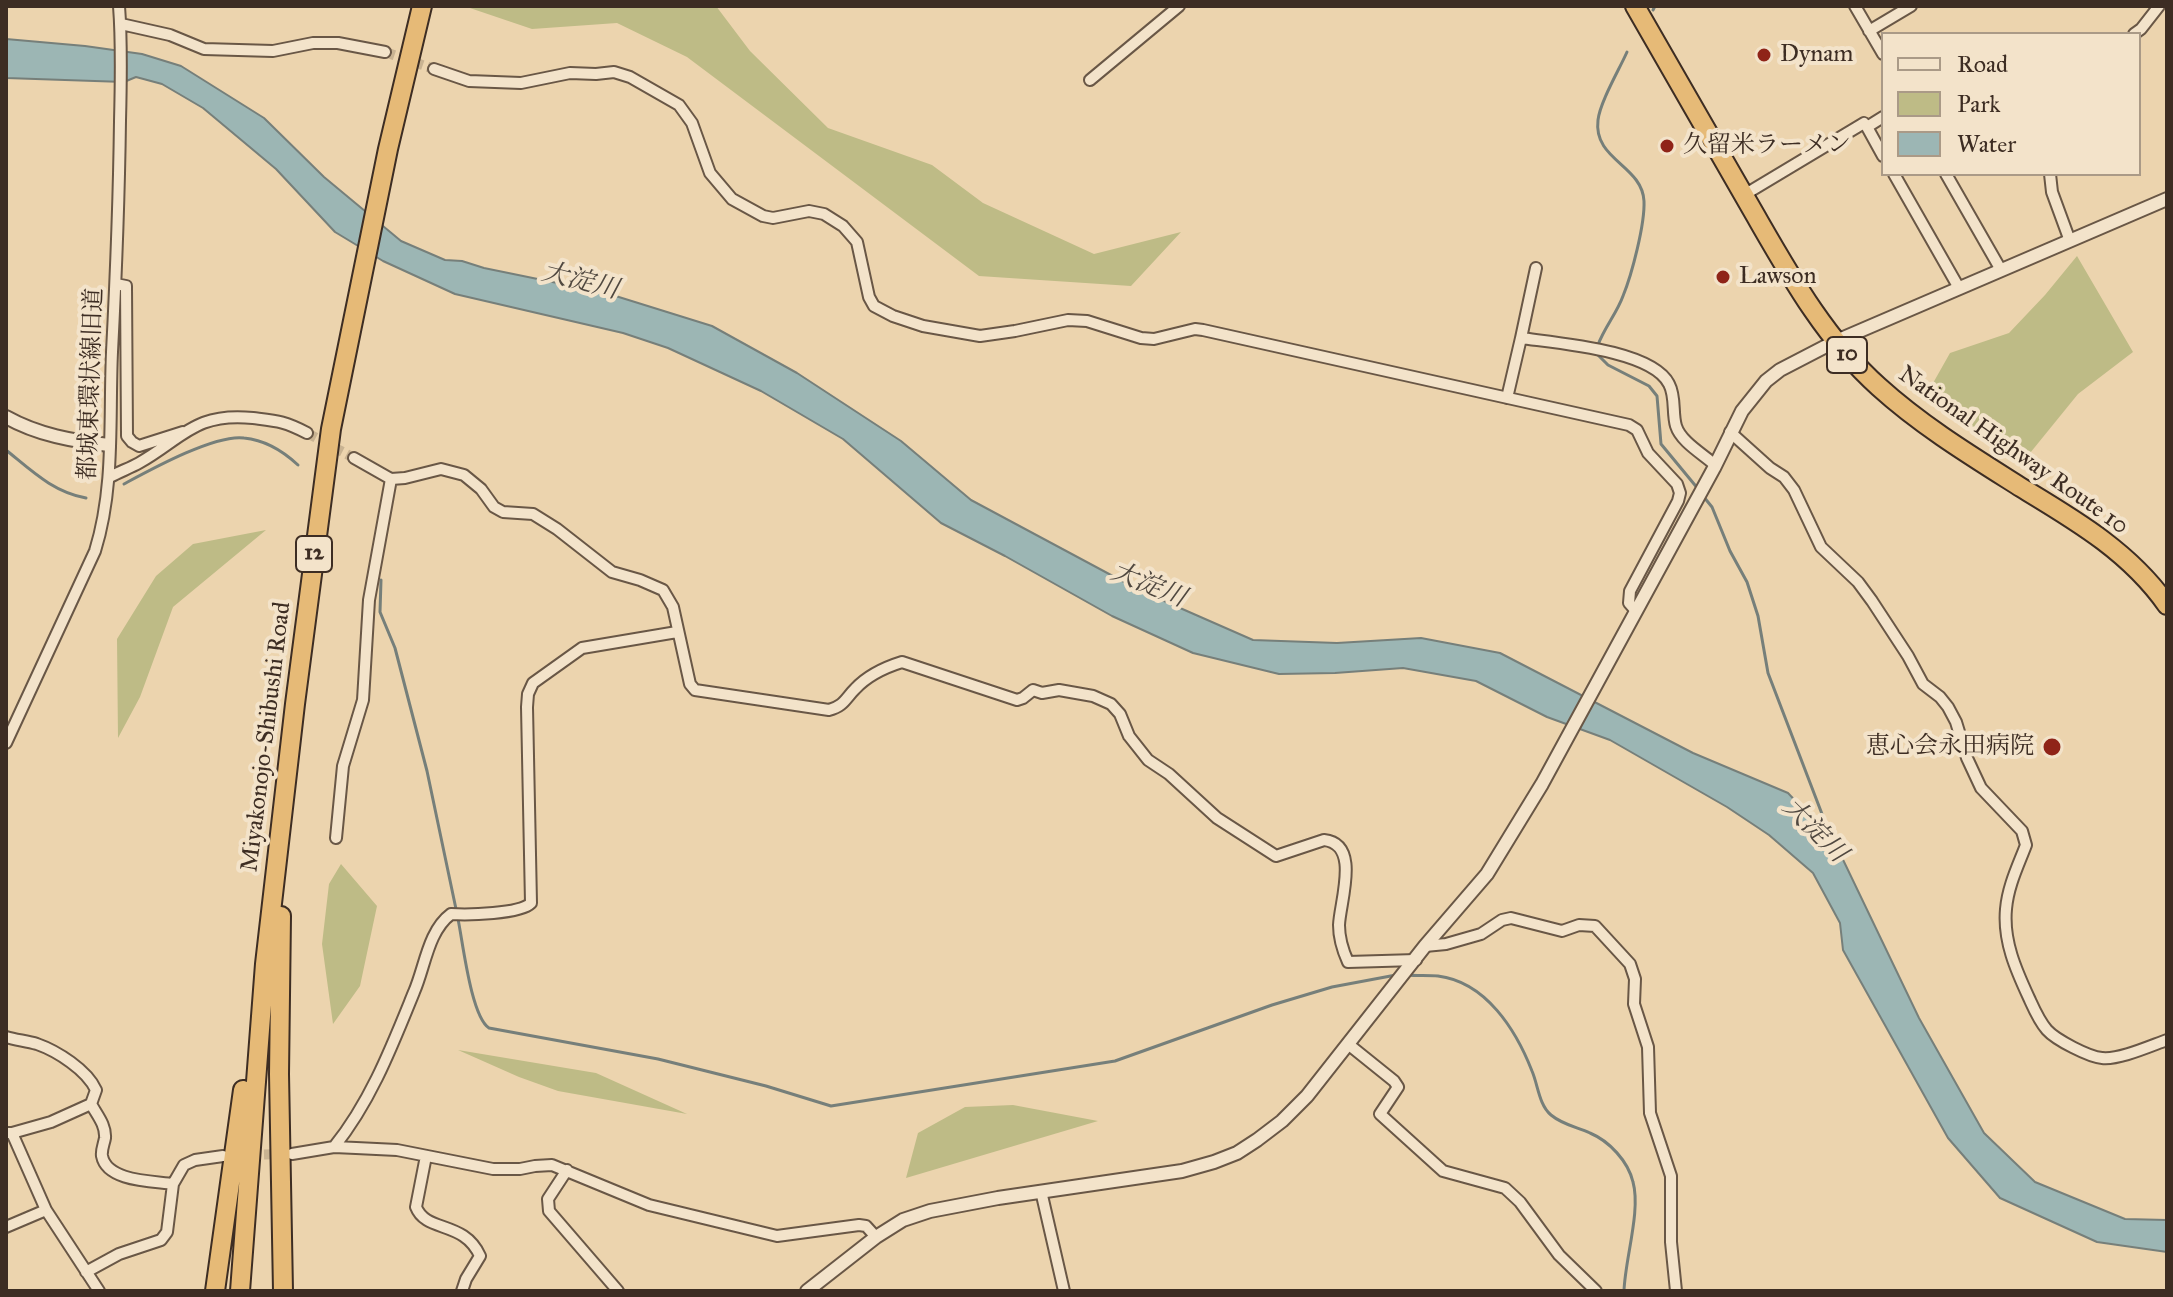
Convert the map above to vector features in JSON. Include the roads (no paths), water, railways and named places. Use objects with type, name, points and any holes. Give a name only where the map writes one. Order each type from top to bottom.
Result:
[{"type":"highway","name":"Miyakonojo-Shibushi Road","points":[[240,1291],[265,964],[282,806],[331,429],[388,149],[422,6]]},
{"type":"highway","name":"National Highway Route 10","points":[[1635,6],[1787,270],[1834,342],[1879,387],[1931,428],[2089,528],[2133,566],[2167,605]]},
{"type":"highway","points":[[215,1291],[282,806]]},
{"type":"highway","points":[[282,806],[279,1074],[283,1291]]},
{"type":"street","name":"都城東環状線旧道","points":[[7,736],[95,551],[103,527],[110,477],[116,284],[121,89],[119,6]]},
{"type":"street","points":[[1090,80],[1179,6]]},
{"type":"street","points":[[1855,6],[1881,51]]},
{"type":"street","points":[[1869,31],[1911,6]]},
{"type":"street","points":[[2137,32],[2159,6]]},
{"type":"street","points":[[121,24],[170,35],[204,49],[273,51],[313,43],[338,43],[385,52]]},
{"type":"street","points":[[434,69],[469,81],[521,83],[570,73],[614,72],[630,77],[679,105],[692,123],[710,173],[732,199],[755,213],[773,218],[809,211],[824,214],[843,226],[857,242],[869,297],[874,306],[923,326],[980,336],[1076,319],[1154,339],[1195,329],[1203,330],[1629,425],[1637,430],[1648,453],[1677,484],[1680,493],[1630,591],[1629,603],[1636,611]]},
{"type":"street","points":[[1867,127],[1881,118]]},
{"type":"street","points":[[1744,195],[1864,123],[1881,152]]},
{"type":"street","points":[[1895,176],[1959,288]]},
{"type":"street","points":[[1947,176],[2001,270]]},
{"type":"street","points":[[2050,176],[2052,192],[2070,241]]},
{"type":"street","points":[[807,1291],[903,1220],[930,1211],[1041,1191],[1182,1171],[1237,1153],[1282,1121],[1307,1096],[1425,946],[1487,874],[1568,738],[1730,432],[1766,381],[1780,370],[1834,342],[2167,199]]},
{"type":"street","points":[[1507,398],[1536,268]]},
{"type":"street","points":[[116,284],[126,286],[127,436],[139,446],[183,432]]},
{"type":"street","points":[[1521,338],[1612,351],[1659,371],[1672,391],[1680,434],[1714,466]]},
{"type":"street","points":[[110,477],[140,463],[197,424],[233,416],[286,422],[307,433]]},
{"type":"street","points":[[6,417],[44,434],[76,442],[109,445]]},
{"type":"street","points":[[1730,432],[1784,477],[1794,490],[1821,547],[1858,582],[1923,684],[1948,707],[1981,788],[2022,831],[2026,845],[2012,877],[2005,923],[2016,970],[2040,1021],[2054,1037],[2102,1058],[2167,1040]]},
{"type":"street","points":[[354,458],[391,479],[441,469],[464,475],[481,489],[494,507],[503,512],[533,514],[612,572],[663,590],[673,607],[690,684],[695,690],[829,710],[840,707],[871,676],[902,662],[1017,700],[1033,690],[1042,693],[1059,690],[1093,696],[1111,704],[1120,714],[1129,736],[1148,760],[1169,774],[1217,818],[1276,856],[1324,840],[1339,846],[1345,857],[1346,870],[1339,930],[1348,962],[1412,964]]},
{"type":"street","points":[[336,838],[343,766],[363,700],[369,600],[391,479]]},
{"type":"street","points":[[334,1147],[353,1123],[379,1075],[443,919],[451,914],[524,910],[531,903],[527,707],[533,683],[582,648],[677,632]]},
{"type":"street","points":[[1425,946],[1446,944],[1481,934],[1502,920],[1511,918],[1562,931],[1579,925],[1595,926],[1630,964],[1635,979],[1634,1004],[1648,1047],[1650,1113],[1671,1176],[1671,1242],[1676,1291]]},
{"type":"street","points":[[6,1037],[38,1044],[81,1069],[92,1080],[96,1090],[91,1104],[51,1122],[9,1133],[46,1210],[99,1291]]},
{"type":"street","points":[[1348,1044],[1398,1087],[1380,1114],[1443,1171],[1505,1188],[1520,1202],[1559,1255],[1596,1291]]},
{"type":"street","points":[[91,1104],[105,1128],[101,1154],[112,1171],[130,1178],[173,1184]]},
{"type":"street","points":[[292,1154],[334,1147],[397,1150],[493,1169],[552,1165],[649,1205],[777,1236],[859,1225],[866,1226],[876,1237]]},
{"type":"street","points":[[86,1272],[119,1254],[161,1240],[167,1232],[173,1184],[184,1165],[223,1156]]},
{"type":"street","points":[[426,1156],[416,1207],[419,1214],[424,1219],[461,1233],[480,1256],[462,1291]]},
{"type":"street","points":[[567,1170],[548,1199],[549,1211],[618,1291]]},
{"type":"street","points":[[1041,1191],[1064,1291]]},
{"type":"street","points":[[6,1227],[46,1210]]},
{"type":"water","name":"大淀川","points":[[6,39],[142,54],[181,66],[264,118],[324,177],[401,241],[445,260],[462,261],[606,293],[712,326],[797,373],[901,441],[971,500],[1139,590],[1253,640],[1337,643],[1421,638],[1500,653],[1693,753],[1788,793],[1835,843],[1919,1018],[1984,1133],[2035,1182],[2125,1219],[2167,1220],[2167,1252],[2097,1242],[2000,1198],[1948,1138],[1843,950],[1840,923],[1813,873],[1769,835],[1727,807],[1610,740],[1547,717],[1476,681],[1403,668],[1279,674],[1193,653],[1112,616],[941,523],[843,439],[761,391],[668,348],[623,333],[455,294],[383,261],[335,232],[276,169],[203,108],[162,84],[136,77],[124,82],[6,78]]},
{"type":"waterway","points":[[1653,10],[1655,6]]},
{"type":"waterway","points":[[1598,345],[1627,287],[1644,211],[1641,189],[1610,154],[1598,133],[1602,104],[1627,52]]},
{"type":"waterway","points":[[1598,352],[1608,365],[1649,386],[1657,396],[1661,444],[1699,490]]},
{"type":"waterway","points":[[124,484],[183,454],[232,438],[252,439],[266,444],[298,465]]},
{"type":"waterway","points":[[6,450],[53,486],[86,498]]},
{"type":"waterway","name":"大淀川","points":[[1703,496],[1712,507],[1747,582],[1758,616],[1768,673],[1822,814],[1823,833]]},
{"type":"waterway","points":[[381,580],[380,612],[395,648],[427,771],[456,909]]},
{"type":"waterway","points":[[458,919],[473,995],[477,1009],[489,1028],[658,1059],[831,1106],[1115,1061],[1272,1005],[1332,987],[1396,975]]},
{"type":"waterway","points":[[1407,975],[1455,980],[1485,998],[1517,1040],[1547,1111],[1560,1121],[1597,1137],[1611,1146],[1622,1159],[1635,1194],[1624,1291]]},
{"type":"tunnel","points":[[385,52],[434,69]]},
{"type":"tunnel","points":[[307,433],[354,458]]},
{"type":"tunnel","points":[[249,1155],[285,1154]]},
{"type":"place","name":"Dynam","points":[[1764,55]]},
{"type":"place","name":"久留米ラーメン","points":[[1667,146]]},
{"type":"place","name":"Lawson","points":[[1723,277]]},
{"type":"place","name":"恵心会永田病院","points":[[2052,747]]}]
